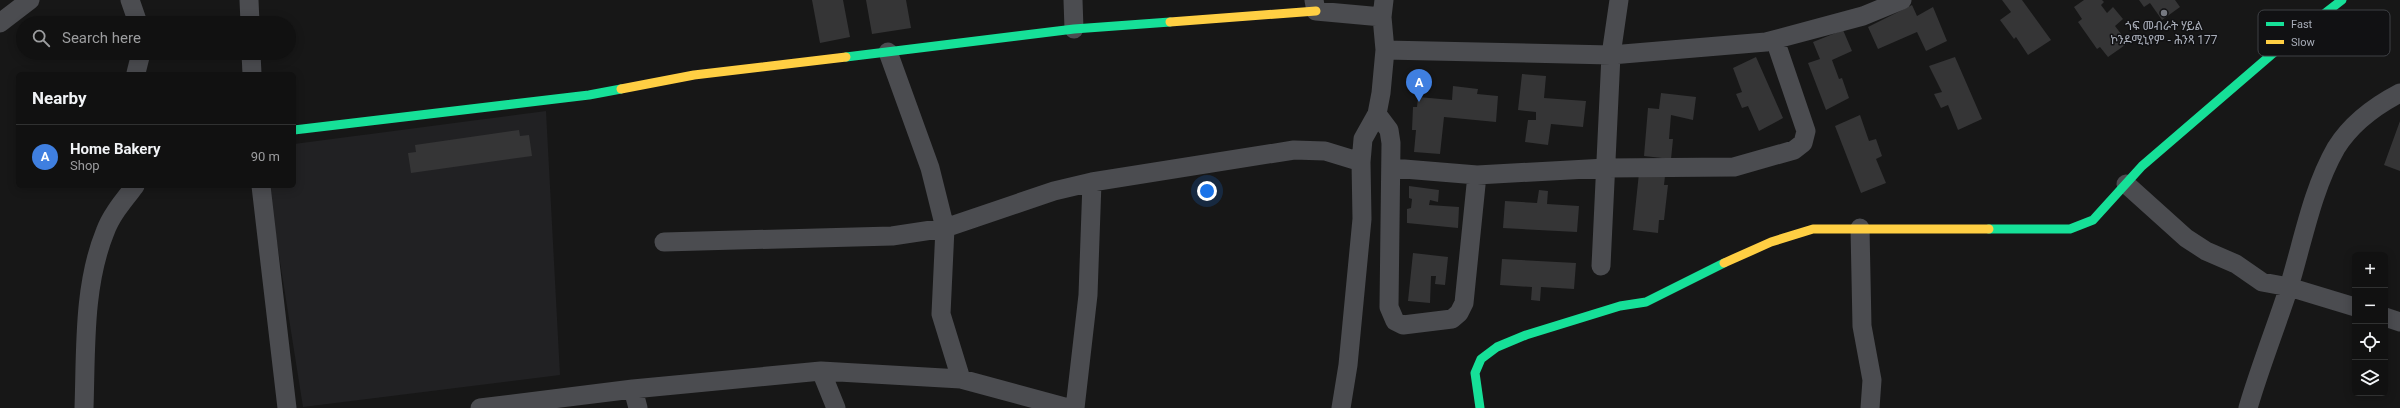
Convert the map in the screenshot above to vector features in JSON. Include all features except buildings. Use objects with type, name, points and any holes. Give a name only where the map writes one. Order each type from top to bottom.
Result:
[{"type":"street","points":[[0,23],[30,0]]},
{"type":"street","points":[[130,0],[136,16]]},
{"type":"street","points":[[249,0],[250,16]]},
{"type":"street","points":[[1073,0],[1074,29]]},
{"type":"street","points":[[1601,266],[1611,55],[1619,0]]},
{"type":"street","points":[[1385,50],[1611,55],[1775,40],[1863,16],[1902,0]]},
{"type":"street","points":[[2329,10],[2342,0]]},
{"type":"street","points":[[296,130],[589,95],[694,75],[1074,29],[1315,6],[1383,8],[1385,50],[1377,114],[1363,139],[1361,162],[1362,219],[1348,365],[1341,408]]},
{"type":"street","points":[[1392,168],[1477,175],[1606,168],[1734,166],[1794,150],[1803,143],[1806,131],[1775,40]]},
{"type":"street","points":[[888,52],[930,168],[945,228],[941,314],[961,379]]},
{"type":"street","points":[[1480,408],[1475,373],[1481,359],[1497,347],[1526,336],[1620,306],[1646,302],[1714,267],[1771,242],[1813,229],[2070,229],[2092,220],[2142,166],[2270,56]]},
{"type":"street","points":[[136,72],[139,60]]},
{"type":"street","points":[[251,60],[252,72]]},
{"type":"street","points":[[2248,408],[2289,286],[2318,191],[2336,148],[2358,122],[2382,102],[2400,94]]},
{"type":"street","points":[[1377,114],[1389,130],[1392,168],[1388,307],[1395,321],[1403,325],[1452,319],[1459,313],[1464,302],[1477,175]]},
{"type":"street","points":[[664,242],[892,236],[945,228],[1054,191],[1092,182],[1294,150],[1325,150],[1361,162]]},
{"type":"street","points":[[1074,408],[1088,295],[1092,182]]},
{"type":"street","points":[[2126,184],[2186,238],[2206,251],[2236,264],[2262,282],[2289,286],[2352,306]]},
{"type":"street","points":[[84,408],[93,276],[105,232],[118,208],[133,188]]},
{"type":"street","points":[[261,188],[287,408]]},
{"type":"street","points":[[1860,228],[1862,326],[1872,380],[1870,408]]},
{"type":"street","points":[[2388,318],[2400,322]]},
{"type":"street","points":[[820,371],[836,408]]},
{"type":"street","points":[[480,408],[633,389],[820,371],[961,379],[1068,408]]},
{"type":"street","points":[[633,389],[638,408]]},
{"type":"shaded area","points":[[546,111],[560,375],[303,407],[268,188],[296,188],[296,144]]},
{"type":"traffic: fast","points":[[2329,10],[2342,0]]},
{"type":"traffic: fast","points":[[846,57],[1074,29],[1170,22]]},
{"type":"traffic: fast","points":[[1989,229],[2070,229],[2093,220],[2142,166],[2270,56]]},
{"type":"traffic: fast","points":[[296,130],[589,95],[621,89]]},
{"type":"traffic: fast","points":[[1480,408],[1475,373],[1481,359],[1497,347],[1526,335],[1620,306],[1646,302],[1724,263]]},
{"type":"traffic: slow","points":[[1170,22],[1316,11]]},
{"type":"traffic: slow","points":[[621,89],[694,75],[846,57]]},
{"type":"traffic: slow","points":[[1724,263],[1771,242],[1813,229],[1989,229]]},
{"type":"place","name":"ጎፍ መብራት ሃይል ኮንዶሚኒየም - ሕንጻ 177","points":[[2164,13]]},
{"type":"place","name":"Home Bakery","points":[[1419,102]]}]
